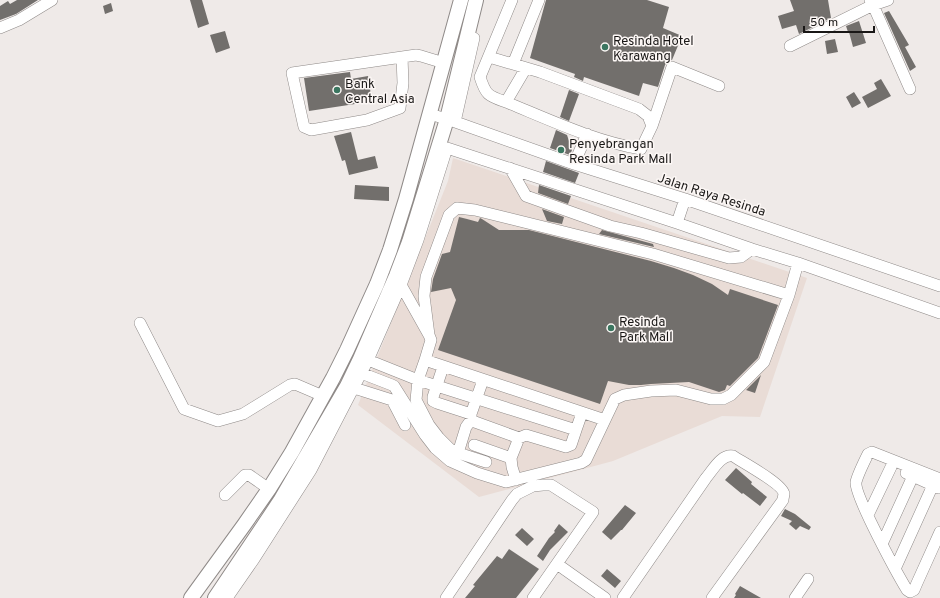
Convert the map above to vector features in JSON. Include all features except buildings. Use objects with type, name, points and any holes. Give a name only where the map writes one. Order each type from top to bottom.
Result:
[{"type":"main road","points":[[191,598],[269,489],[292,452],[347,350],[377,284],[390,250],[406,199],[461,0]]},
{"type":"main road","points":[[214,598],[280,501],[347,386],[360,359],[409,242],[451,120],[476,0]]},
{"type":"street","points":[[0,28],[19,20],[52,0]]},
{"type":"street","points":[[451,120],[482,0]]},
{"type":"street","points":[[512,0],[480,78],[483,88],[490,96],[587,134],[623,146],[641,149],[652,126],[672,67],[720,86]]},
{"type":"street","points":[[513,64],[538,0]]},
{"type":"street","points":[[790,46],[871,3],[888,0]]},
{"type":"street","points":[[871,3],[910,89]]},
{"type":"street","points":[[402,58],[404,83],[400,108],[367,120],[311,130],[304,127],[292,73],[416,55],[444,63]]},
{"type":"street","points":[[489,56],[540,72],[640,109],[648,116],[652,126]]},
{"type":"street","points":[[506,102],[526,68]]},
{"type":"street","name":"Jalan Raya Resinda","points":[[429,114],[451,120],[574,164],[685,199],[940,286]]},
{"type":"street","points":[[574,164],[587,134]]},
{"type":"street","points":[[227,598],[311,470],[362,373],[401,285],[418,240],[447,148],[798,263],[940,313]]},
{"type":"street","points":[[510,168],[526,196],[610,226],[641,233],[729,258],[741,257],[752,249]]},
{"type":"street","points":[[677,223],[685,199]]},
{"type":"street","points":[[486,462],[450,449],[439,438],[424,416],[416,400],[418,380],[431,340],[424,296],[426,277],[449,215],[457,208],[475,210],[653,254],[789,295]]},
{"type":"street","points":[[362,373],[394,386],[425,435],[435,448],[450,461],[477,473],[506,482],[516,480],[581,463],[586,460],[615,399],[624,395],[651,391],[676,390],[711,399],[723,399],[731,395],[764,362],[789,295],[798,263]]},
{"type":"street","points":[[401,285],[429,335]]},
{"type":"street","points":[[140,323],[184,409],[218,421],[243,414],[290,385],[295,384],[323,396]]},
{"type":"street","points":[[368,360],[418,380],[576,430]]},
{"type":"street","points":[[425,360],[605,420]]},
{"type":"street","points":[[443,366],[433,396],[433,401],[471,417],[482,425],[519,438],[526,435],[566,447],[571,445],[582,413]]},
{"type":"street","points":[[458,453],[483,380]]},
{"type":"street","points":[[354,388],[392,400],[405,425]]},
{"type":"street","points":[[516,480],[512,467],[512,458],[519,438]]},
{"type":"street","points":[[474,445],[512,458]]},
{"type":"street","points":[[938,484],[872,452],[868,454],[856,483],[857,490],[882,544],[907,590],[910,592],[914,590],[940,532]]},
{"type":"street","points":[[623,598],[706,478],[721,460],[726,456],[733,456],[776,484],[784,494],[783,500],[712,598]]},
{"type":"street","points":[[866,458],[938,484]]},
{"type":"street","points":[[868,515],[891,467]]},
{"type":"street","points":[[225,495],[245,475],[249,475],[269,489]]},
{"type":"street","points":[[882,544],[913,476]]},
{"type":"street","points":[[895,569],[938,484]]},
{"type":"street","points":[[446,598],[517,494],[533,486],[551,485],[592,512],[533,598]]},
{"type":"street","points":[[557,564],[605,598]]},
{"type":"street","points":[[795,598],[808,579]]},
{"type":"shaded area","name":"Resinda Park Mall","points":[[453,158],[807,278],[760,417],[722,416],[613,461],[479,497],[358,405],[448,181]]},
{"type":"place","name":"Resinda Hotel Karawang","points":[[605,47]]},
{"type":"place","name":"Bank Central Asia","points":[[337,90]]},
{"type":"place","name":"Penyebrangan Resinda Park Mall","points":[[561,150]]},
{"type":"place","name":"Resinda Park Mall","points":[[611,328]]}]
